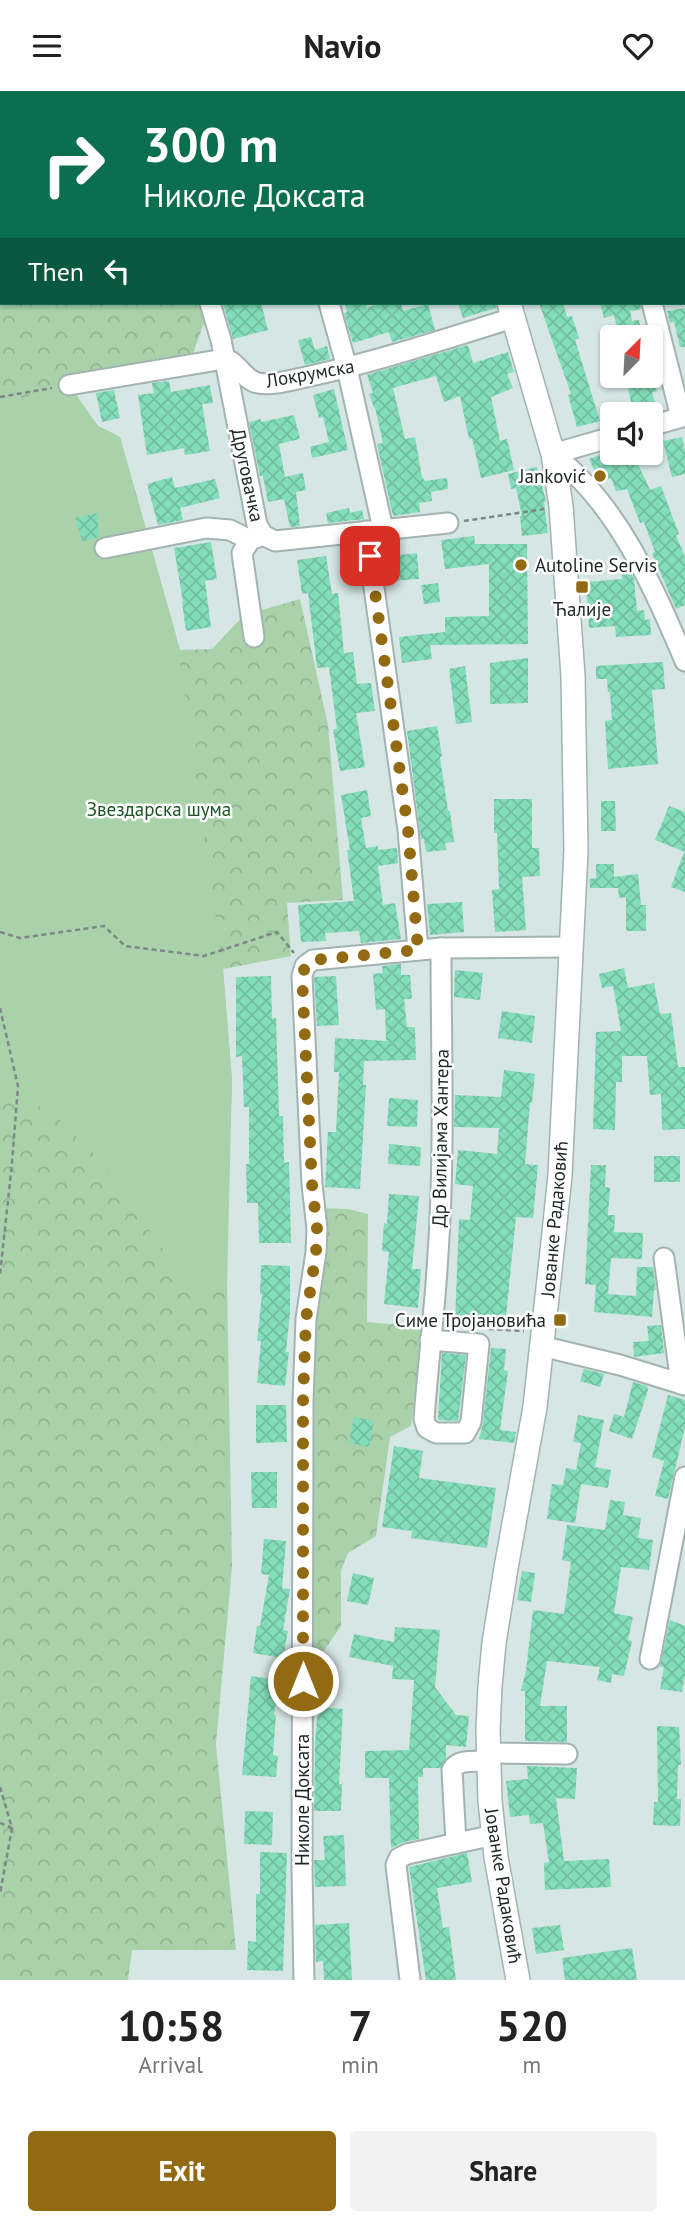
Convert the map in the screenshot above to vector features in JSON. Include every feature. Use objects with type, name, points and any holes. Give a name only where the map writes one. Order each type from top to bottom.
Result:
[{"type":"main road","name":"Јованке Радаковић","points":[[511,310],[552,454],[561,506],[573,689],[576,851],[560,1175],[535,1407],[494,1643],[490,1686],[489,1757],[496,1857],[518,1980]]},
{"type":"street","name":"Друговачка","points":[[210,305],[219,332],[257,525],[256,538],[242,553],[254,637]]},
{"type":"street","points":[[329,305],[347,368],[374,530],[408,830],[418,950]]},
{"type":"street","points":[[653,305],[683,417],[663,423]]},
{"type":"street","name":"Локрумска","points":[[223,359],[231,361],[249,379],[262,383],[279,382],[347,368],[511,310]]},
{"type":"street","points":[[69,385],[223,359]]},
{"type":"street","points":[[552,454],[600,440]]},
{"type":"street","points":[[552,454],[573,470],[592,490],[631,548],[654,591],[685,661]]},
{"type":"street","points":[[105,548],[206,528],[230,530],[275,541],[448,523]]},
{"type":"street","points":[[302,976],[305,967],[313,960],[418,950],[571,947]]},
{"type":"street","name":"Др Вилијама Хантера","points":[[431,1334],[440,1192],[440,949]]},
{"type":"street","name":"Николе Доксата","points":[[302,976],[312,1184],[317,1229],[306,1319],[303,1401],[304,1980]]},
{"type":"street","points":[[542,1339],[683,1385],[664,1258]]},
{"type":"street","points":[[431,1334],[478,1345],[470,1426],[466,1433],[436,1433],[427,1428],[424,1419],[431,1334]]},
{"type":"street","points":[[650,1659],[685,1478]]},
{"type":"street","points":[[456,1843],[452,1770],[455,1765],[489,1757],[567,1754]]},
{"type":"street","points":[[410,1980],[396,1865],[400,1858],[407,1854],[494,1835]]},
{"type":"path","points":[[0,397],[69,385]]},
{"type":"path","points":[[448,523],[561,506]]},
{"type":"path","points":[[0,932],[20,938],[104,926],[125,946],[204,956],[277,932],[293,949],[302,976]]},
{"type":"path","points":[[0,1008],[18,1086],[0,1275]]},
{"type":"path","points":[[478,1345],[480,1329],[542,1339]]},
{"type":"path","points":[[0,1787],[12,1828],[0,1895]]},
{"type":"path","points":[[0,1823],[12,1828]]},
{"type":"green space","name":"Звездарска шума","points":[[0,305],[210,305],[190,362],[69,386],[98,426],[120,437],[180,650],[212,649],[244,615],[300,599],[328,725],[343,900],[287,903],[291,956],[223,969],[232,1080],[226,1228],[232,1566],[216,1744],[236,1950],[132,1950],[128,1980],[0,1980]]},
{"type":"green space","name":"Звездарска шума","points":[[69,385],[98,426],[120,437],[176,635],[223,969],[232,1080],[227,1286],[202,1303],[99,1159],[52,1112],[0,1086],[0,404]]},
{"type":"green space","points":[[316,1208],[348,1209],[368,1214],[367,1322],[423,1327],[411,1426],[390,1437],[376,1536],[348,1553],[341,1571],[341,1626],[303,1681]]},
{"type":"building","points":[[224,305],[262,305],[268,330],[233,339]]},
{"type":"building","points":[[345,305],[366,305],[367,308],[377,305],[402,305],[403,311],[428,305],[435,330],[392,342],[389,332],[353,343],[344,313],[347,312]]},
{"type":"building","points":[[459,305],[495,305],[496,308],[463,318]]},
{"type":"building","points":[[540,305],[564,305],[567,317],[572,316],[579,338],[575,340],[600,421],[577,427],[568,395],[571,394]]},
{"type":"building","points":[[601,305],[640,305],[641,309],[630,311],[632,321],[639,320],[640,325],[616,325],[614,315],[604,318]]},
{"type":"building","points":[[685,308],[685,347],[680,347],[674,322],[670,323],[667,311]]},
{"type":"building","points":[[311,337],[315,350],[327,346],[330,359],[305,365],[298,340]]},
{"type":"building","points":[[468,345],[473,363],[508,352],[514,372],[507,374],[513,388],[491,397],[500,441],[507,439],[514,470],[481,478],[460,396],[444,402],[436,376],[393,388],[405,439],[415,437],[422,477],[425,481],[447,478],[448,489],[431,492],[432,501],[419,503],[420,512],[393,516],[377,444],[383,443],[375,407],[369,394],[373,393],[367,375]]},
{"type":"building","points":[[169,381],[171,392],[210,385],[213,403],[202,404],[210,451],[185,455],[184,448],[147,455],[138,395],[154,393],[152,383]]},
{"type":"building","points":[[334,389],[348,450],[312,458],[310,447],[329,442],[323,417],[319,418],[313,395]]},
{"type":"building","points":[[628,389],[657,389],[652,392],[655,402],[631,402]]},
{"type":"building","points":[[114,390],[120,418],[102,422],[96,393]]},
{"type":"building","points":[[294,415],[300,439],[279,444],[285,477],[303,473],[306,490],[296,492],[300,526],[290,527],[284,499],[268,502],[249,422]]},
{"type":"building","points":[[682,437],[685,474],[672,477],[663,441]]},
{"type":"building","points":[[600,455],[600,465],[639,465],[650,490],[661,486],[685,557],[685,605],[676,609],[652,553],[655,552],[644,522],[640,523],[627,489],[616,491],[611,478],[600,483],[589,459]]},
{"type":"building","points":[[537,467],[546,501],[548,533],[522,536],[522,516],[516,488],[511,489],[508,474]]},
{"type":"building","points":[[172,477],[175,488],[215,479],[220,498],[180,508],[183,520],[158,525],[147,484]]},
{"type":"building","points":[[349,508],[350,513],[362,510],[364,519],[328,523],[326,513]]},
{"type":"building","points":[[97,513],[99,537],[83,542],[75,518]]},
{"type":"building","points":[[474,536],[475,544],[527,544],[528,644],[430,645],[432,659],[402,663],[399,637],[445,632],[445,617],[489,616],[489,564],[445,569],[441,540]]},
{"type":"building","points":[[399,540],[400,555],[417,553],[419,579],[387,581],[381,542]]},
{"type":"building","points":[[211,542],[217,579],[205,581],[211,627],[186,631],[174,548]]},
{"type":"building","points":[[326,556],[332,594],[338,593],[344,653],[353,652],[357,684],[371,683],[375,711],[356,713],[365,767],[340,771],[333,729],[337,729],[329,667],[317,668],[308,593],[302,594],[297,560]]},
{"type":"building","points":[[631,573],[637,611],[644,610],[645,620],[650,619],[651,635],[616,637],[615,626],[589,628],[586,582],[622,579],[622,574]]},
{"type":"building","points":[[438,583],[440,602],[424,604],[421,585]]},
{"type":"building","points":[[528,658],[528,703],[490,704],[490,663]]},
{"type":"building","points":[[663,662],[665,689],[652,690],[658,764],[608,769],[605,721],[612,720],[610,692],[607,679],[596,679],[596,666]]},
{"type":"building","points":[[465,666],[472,722],[456,724],[449,669]]},
{"type":"building","points":[[437,726],[454,842],[445,843],[446,850],[426,852],[424,839],[421,839],[407,731]]},
{"type":"building","points":[[367,790],[371,816],[361,818],[366,848],[397,848],[398,863],[378,866],[383,905],[395,903],[401,939],[361,943],[359,931],[325,933],[326,941],[301,942],[298,905],[354,901],[347,850],[350,850],[341,795]]},
{"type":"building","points":[[494,799],[532,799],[532,848],[539,848],[540,876],[522,877],[526,930],[495,932],[492,890],[499,889]]},
{"type":"building","points":[[601,801],[615,801],[616,831],[601,831]]},
{"type":"building","points":[[669,806],[685,812],[685,852],[655,840]]},
{"type":"building","points":[[685,853],[685,892],[671,887]]},
{"type":"building","points":[[596,864],[614,864],[614,877],[638,874],[641,905],[646,905],[646,931],[626,931],[626,897],[619,898],[618,888],[590,888],[589,879],[596,878]]},
{"type":"building","points":[[462,902],[464,932],[430,935],[427,904]]},
{"type":"building","points":[[401,964],[401,975],[410,975],[412,999],[404,999],[407,1027],[415,1027],[416,1060],[364,1061],[363,1085],[366,1085],[360,1189],[325,1187],[328,1132],[336,1132],[339,1072],[334,1072],[335,1038],[386,1041],[385,1009],[376,1010],[373,974],[383,973],[382,966]]},
{"type":"building","points":[[624,968],[628,988],[654,983],[660,1014],[671,1013],[678,1067],[685,1067],[685,1129],[662,1130],[661,1094],[650,1095],[647,1056],[622,1056],[622,1082],[616,1082],[615,1130],[593,1129],[596,1032],[621,1031],[613,986],[602,988],[599,974]]},
{"type":"building","points":[[455,970],[483,973],[480,1000],[454,997]]},
{"type":"building","points":[[271,976],[272,1018],[276,1018],[279,1116],[283,1116],[284,1163],[289,1162],[291,1243],[259,1243],[258,1203],[247,1203],[249,1107],[244,1107],[242,1056],[236,1057],[236,977]]},
{"type":"building","points":[[336,976],[339,1025],[317,1026],[314,977]]},
{"type":"building","points":[[502,1011],[535,1016],[532,1043],[498,1038]]},
{"type":"building","points":[[504,1070],[535,1074],[525,1164],[538,1165],[533,1218],[516,1217],[505,1326],[455,1322],[459,1219],[470,1220],[473,1186],[455,1184],[458,1150],[497,1154],[499,1128],[454,1127],[455,1095],[501,1097]]},
{"type":"building","points":[[389,1098],[418,1100],[417,1127],[387,1126]]},
{"type":"building","points":[[389,1144],[421,1147],[420,1166],[388,1164]]},
{"type":"building","points":[[654,1156],[680,1156],[680,1182],[654,1182]]},
{"type":"building","points":[[591,1165],[606,1165],[605,1187],[610,1188],[608,1215],[615,1215],[614,1232],[643,1233],[642,1259],[611,1258],[608,1294],[636,1296],[637,1267],[653,1267],[656,1290],[652,1317],[594,1312],[596,1285],[585,1284]]},
{"type":"building","points":[[389,1194],[419,1196],[412,1269],[421,1269],[418,1308],[384,1304],[389,1252],[382,1251]]},
{"type":"building","points":[[261,1265],[290,1266],[290,1312],[286,1352],[289,1352],[285,1386],[257,1383],[261,1341],[257,1341],[262,1294]]},
{"type":"building","points":[[661,1325],[664,1353],[634,1357],[633,1342],[649,1341],[647,1326]]},
{"type":"building","points":[[491,1348],[506,1349],[504,1370],[508,1371],[500,1430],[516,1432],[514,1443],[479,1439]]},
{"type":"building","points":[[442,1353],[466,1355],[458,1421],[438,1420]]},
{"type":"building","points":[[584,1369],[604,1374],[600,1387],[580,1381]]},
{"type":"building","points":[[633,1382],[647,1386],[648,1390],[632,1439],[609,1431],[614,1414],[624,1417]]},
{"type":"building","points":[[668,1395],[685,1400],[685,1427],[668,1499],[655,1496],[664,1461],[652,1457]]},
{"type":"building","points":[[256,1405],[286,1405],[287,1442],[256,1443]]},
{"type":"building","points":[[578,1415],[604,1420],[595,1467],[611,1470],[608,1488],[581,1484],[575,1523],[547,1519],[552,1484],[563,1485],[566,1468],[576,1470],[581,1443],[573,1442]]},
{"type":"building","points":[[354,1417],[374,1421],[369,1447],[349,1443]]},
{"type":"building","points":[[394,1446],[423,1451],[419,1478],[496,1488],[487,1548],[411,1538],[412,1531],[382,1527]]},
{"type":"building","points":[[251,1472],[277,1472],[277,1508],[252,1508]]},
{"type":"building","points":[[610,1500],[625,1502],[623,1515],[641,1518],[638,1538],[653,1540],[649,1570],[621,1567],[614,1613],[633,1617],[628,1640],[632,1641],[624,1676],[612,1674],[611,1683],[597,1680],[600,1667],[547,1661],[540,1706],[567,1706],[567,1742],[525,1741],[525,1691],[521,1691],[533,1610],[564,1614],[571,1562],[562,1560],[567,1525],[605,1530]]},
{"type":"building","points":[[264,1539],[286,1541],[282,1588],[290,1589],[283,1630],[288,1631],[283,1658],[253,1653],[269,1575],[261,1574]]},
{"type":"building","points":[[522,1571],[535,1573],[531,1602],[517,1600]]},
{"type":"building","points":[[353,1573],[374,1578],[368,1605],[347,1601]]},
{"type":"building","points":[[670,1620],[685,1626],[685,1675],[682,1692],[660,1689],[664,1667],[660,1667]]},
{"type":"building","points":[[395,1627],[440,1630],[435,1687],[456,1715],[469,1716],[466,1747],[446,1745],[446,1758],[441,1768],[423,1768],[423,1777],[418,1777],[419,1839],[391,1848],[389,1778],[365,1778],[365,1751],[409,1750],[414,1680],[392,1679],[393,1666],[349,1657],[354,1634],[394,1642]]},
{"type":"building","points":[[251,1676],[279,1680],[274,1715],[273,1755],[278,1756],[276,1777],[242,1775]]},
{"type":"building","points":[[318,1707],[343,1709],[339,1784],[342,1784],[341,1811],[314,1811]]},
{"type":"building","points":[[657,1726],[679,1727],[681,1765],[678,1765],[677,1799],[681,1799],[680,1826],[653,1825],[654,1802],[658,1802]]},
{"type":"building","points":[[527,1766],[577,1768],[575,1799],[556,1798],[564,1861],[609,1859],[611,1887],[545,1890],[544,1863],[549,1862],[543,1823],[530,1824],[529,1815],[510,1817],[506,1781],[528,1779]]},
{"type":"building","points":[[245,1811],[273,1812],[272,1845],[244,1844]]},
{"type":"building","points":[[344,1835],[346,1886],[315,1887],[314,1860],[325,1860],[323,1836]]},
{"type":"building","points":[[260,1852],[287,1853],[283,1971],[247,1970],[248,1941],[256,1942],[256,1894],[260,1894]]},
{"type":"building","points":[[467,1853],[472,1882],[437,1888],[443,1928],[449,1927],[456,1980],[426,1980],[409,1867]]},
{"type":"building","points":[[349,1923],[352,1980],[324,1980],[323,1961],[316,1962],[315,1925]]},
{"type":"building","points":[[560,1925],[564,1950],[536,1954],[532,1928]]},
{"type":"building","points":[[632,1948],[637,1980],[565,1980],[562,1958]]},
{"type":"place","name":"Janković","points":[[600,476]]},
{"type":"place","name":"Autoline Servis","points":[[521,565]]},
{"type":"place","name":"Ћалије","points":[[582,587]]},
{"type":"place","name":"Симе Тројановића","points":[[560,1320]]},
{"type":"route","points":[[303,1681],[303,1401],[306,1319],[317,1229],[312,1184],[302,976],[305,967],[313,960],[418,950],[408,830],[370,556]]}]
